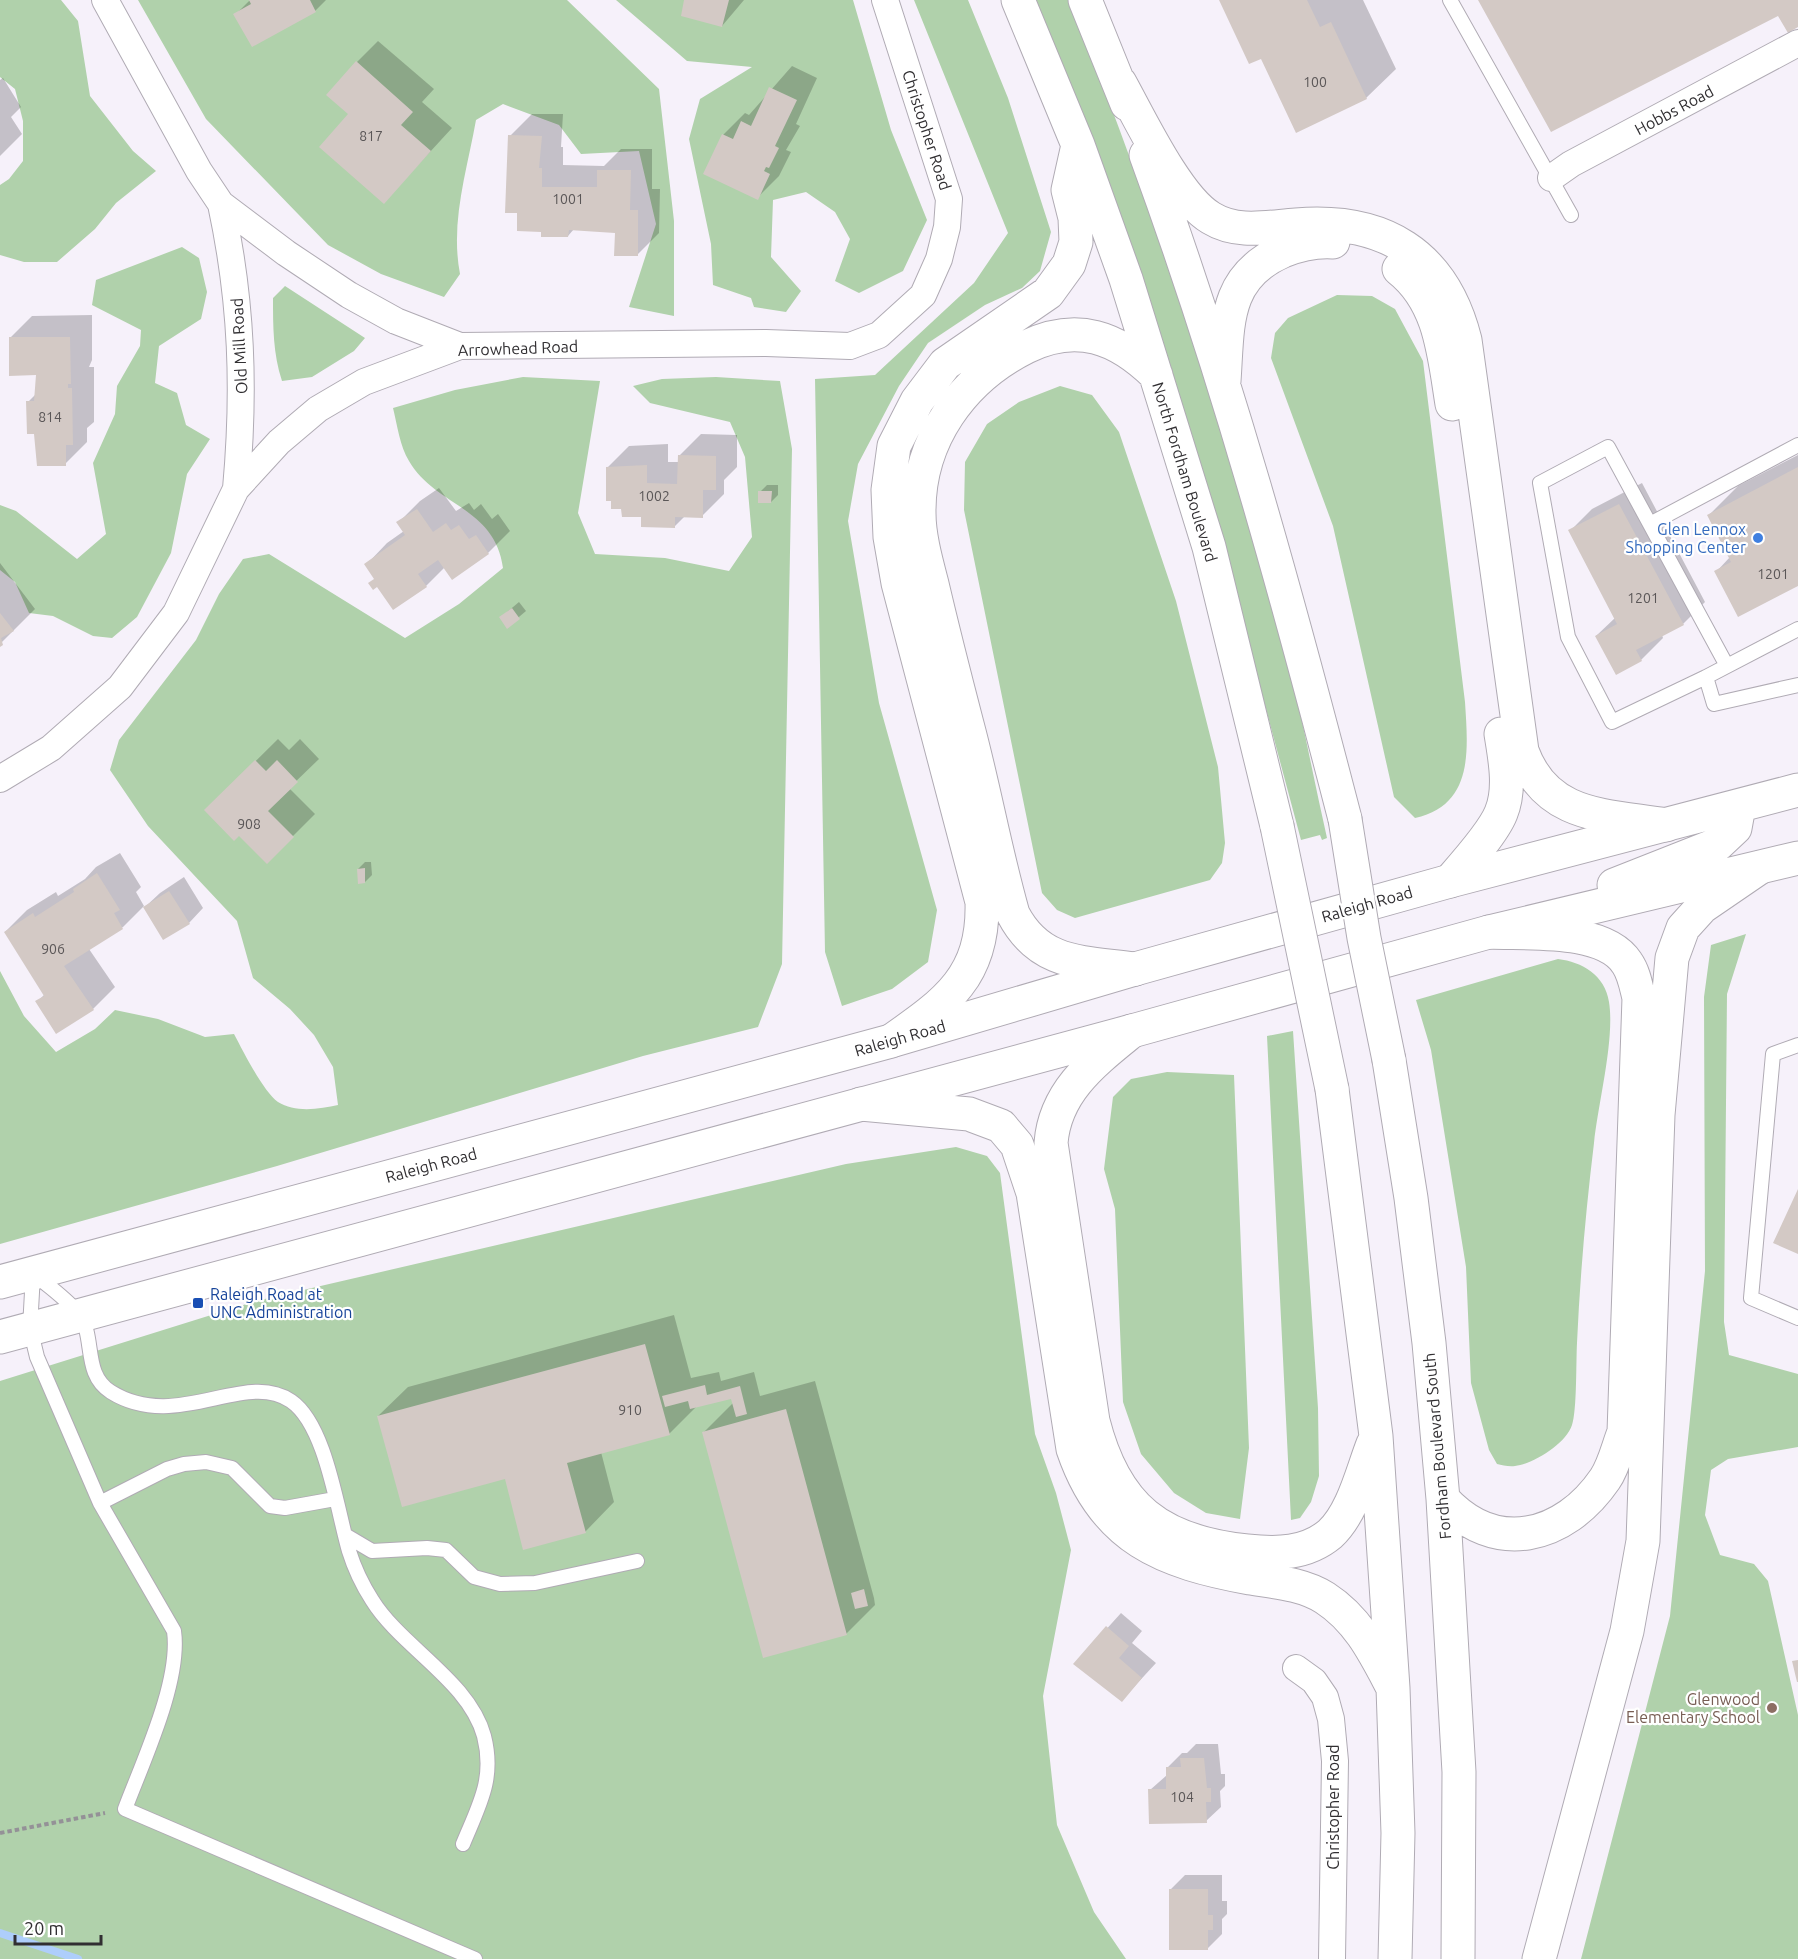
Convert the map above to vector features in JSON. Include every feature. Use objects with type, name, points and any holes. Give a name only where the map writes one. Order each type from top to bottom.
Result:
[{"type":"main road","name":"North Fordham Boulevard","points":[[1018,0],[1078,145],[1126,279],[1209,547],[1277,826],[1332,1089],[1376,1436]]},
{"type":"main road","points":[[1085,0],[1120,83],[1190,275],[1224,381]]},
{"type":"main road","points":[[1120,83],[1170,170],[1197,207],[1211,219],[1240,228],[1257,229],[1315,224],[1354,226],[1373,231],[1406,247],[1446,289],[1454,302],[1465,340],[1522,751],[1528,767],[1536,782],[1568,806],[1584,812],[1666,825]]},
{"type":"main road","points":[[891,1041],[930,1014],[956,990],[975,958],[982,916],[982,902],[898,583],[891,537],[888,490],[894,446],[917,401],[945,364],[1048,293],[1069,264],[1076,242],[1075,218],[1068,190],[1078,145]]},
{"type":"main road","points":[[1224,381],[1229,314],[1241,282],[1271,256],[1308,244],[1327,242],[1347,244],[1364,248],[1386,259],[1409,277],[1426,301],[1440,330],[1507,772],[1502,813],[1467,862],[1450,881]]},
{"type":"main road","points":[[1135,969],[1059,958],[1032,940],[1020,928],[1013,914],[942,628],[923,544],[919,513],[921,487],[937,431],[963,392],[981,375],[1010,355],[1055,337],[1081,335],[1120,345],[1135,355],[1156,375]]},
{"type":"main road","name":"Fordham Boulevard South","points":[[1224,381],[1289,608],[1345,819],[1364,938],[1389,1060],[1411,1198],[1428,1332],[1443,1499],[1459,1772],[1458,1959]]},
{"type":"main road","name":"Raleigh Road","points":[[0,1282],[891,1041],[1135,969],[1450,881],[1798,790]]},
{"type":"main road","points":[[1489,932],[1710,848],[1735,828],[1738,806]]},
{"type":"main road","points":[[15,1332],[1132,1031],[1489,932],[1798,858]]},
{"type":"main road","points":[[1539,1959],[1627,1631],[1642,1540],[1658,1115],[1672,958],[1683,928],[1702,907],[1759,868]]},
{"type":"main road","points":[[1443,1499],[1463,1520],[1484,1529],[1526,1536],[1550,1528],[1584,1505],[1606,1477],[1624,1432],[1638,998],[1633,975],[1626,960],[1605,944],[1581,936],[1489,932]]},
{"type":"main road","points":[[1132,1031],[1088,1068],[1069,1089],[1057,1112],[1051,1143],[1093,1421],[1106,1463],[1116,1480],[1143,1515],[1179,1538],[1218,1548],[1266,1553],[1296,1551],[1320,1541],[1335,1529],[1349,1503],[1376,1436]]},
{"type":"main road","points":[[861,1104],[969,1114],[1001,1126],[1017,1145],[1033,1193],[1073,1449],[1091,1491],[1114,1520],[1146,1546],[1183,1563],[1202,1569],[1291,1585],[1324,1597],[1340,1608],[1364,1634],[1393,1688]]},
{"type":"main road","points":[[1376,1436],[1393,1688],[1398,1833],[1395,1959]]},
{"type":"street","name":"Old Mill Road","points":[[105,0],[199,171],[221,204],[286,254],[349,295],[396,321],[460,346]]},
{"type":"street","name":"Christopher Road","points":[[885,0],[949,199],[947,227],[939,259],[923,295]]},
{"type":"street","name":"Hobbs Road","points":[[1551,178],[1571,164],[1798,43]]},
{"type":"street","name":"Old Mill Road","points":[[221,204],[239,311],[242,418],[236,489]]},
{"type":"street","name":"Arrowhead Road","points":[[0,779],[51,748],[120,687],[176,613],[236,489],[279,442],[318,409],[364,382],[460,346],[766,343],[850,346],[879,335],[923,295]]},
{"type":"street","name":"Christopher Road","points":[[1296,1668],[1314,1682],[1325,1697],[1331,1719],[1335,1761],[1332,1959]]},
{"type":"lane","points":[[1450,0],[1571,215]]},
{"type":"lane","points":[[1650,524],[1798,445]]},
{"type":"lane","points":[[1727,666],[1608,447],[1540,483],[1568,637],[1612,722],[1706,677],[1798,629]]},
{"type":"lane","points":[[1706,677],[1714,704],[1798,685]]},
{"type":"lane","points":[[1798,1045],[1773,1054],[1751,1298],[1798,1318]]},
{"type":"lane","points":[[463,1844],[487,1784],[490,1770],[483,1733],[466,1702],[399,1633],[372,1600],[350,1554],[314,1429],[306,1415],[291,1401],[270,1391],[248,1391],[181,1407],[157,1407],[131,1401],[111,1392],[98,1379],[80,1316],[33,1273],[15,1332],[37,1357],[100,1503],[174,1631],[177,1651],[158,1719],[125,1809],[475,1959]]},
{"type":"lane","points":[[100,1503],[167,1469],[184,1464],[206,1462],[232,1468],[270,1506],[285,1508],[335,1499]]},
{"type":"lane","points":[[345,1535],[372,1551],[427,1548],[446,1550],[474,1577],[500,1584],[535,1583],[637,1561]]},
{"type":"path","points":[[0,1833],[125,1809]]},
{"type":"green space","points":[[0,0],[61,0],[78,21],[90,96],[133,151],[156,171],[116,203],[95,229],[57,262],[24,262],[0,255],[0,185],[9,179],[23,161],[23,121],[15,89],[0,77]]},
{"type":"green space","points":[[138,0],[567,0],[659,89],[674,221],[674,316],[629,307],[656,224],[639,151],[581,154],[559,125],[503,104],[476,120],[458,216],[457,255],[460,274],[444,297],[381,274],[328,245],[206,119]]},
{"type":"green space","points":[[616,0],[853,0],[891,130],[927,220],[903,271],[859,293],[835,281],[850,239],[835,212],[806,192],[773,200],[771,257],[801,291],[786,312],[754,307],[751,298],[713,285],[711,244],[689,139],[700,99],[752,67],[687,61]]},
{"type":"green space","points":[[914,0],[968,0],[1008,98],[1051,232],[1040,271],[1022,288],[985,305],[928,343],[899,386],[858,464],[848,521],[879,703],[937,910],[928,962],[892,989],[842,1006],[825,952],[815,379],[875,375],[974,283],[1008,233]]},
{"type":"green space","points":[[1035,0],[1070,0],[1130,158],[1186,317],[1237,477],[1283,640],[1327,838],[1322,840],[1320,835],[1301,840],[1216,522]]},
{"type":"green space","points":[[182,247],[199,258],[207,292],[201,319],[159,346],[155,383],[177,393],[186,425],[210,439],[187,474],[171,553],[137,617],[112,638],[93,636],[53,616],[29,613],[15,582],[0,570],[0,505],[16,511],[77,559],[106,534],[93,463],[115,414],[117,386],[140,346],[141,330],[92,305],[96,280]]},
{"type":"green space","points":[[285,286],[365,338],[354,351],[312,377],[282,381],[275,350],[273,298]]},
{"type":"green space","points":[[1337,295],[1372,296],[1395,309],[1423,361],[1465,702],[1467,739],[1463,773],[1458,788],[1448,801],[1434,811],[1415,818],[1394,797],[1333,526],[1271,358],[1275,333],[1288,318]]},
{"type":"green space","points":[[523,377],[600,381],[578,513],[595,554],[665,558],[729,571],[752,537],[745,457],[730,422],[650,403],[633,386],[662,379],[716,377],[780,381],[792,449],[782,964],[758,1027],[643,1056],[277,1166],[0,1244],[0,971],[24,1016],[56,1052],[95,1029],[115,1010],[158,1019],[205,1037],[234,1034],[260,1080],[278,1102],[300,1109],[338,1105],[333,1067],[314,1035],[290,1009],[253,978],[237,921],[148,826],[110,770],[119,740],[196,640],[219,594],[243,559],[269,554],[405,638],[459,604],[503,568],[498,548],[489,532],[477,519],[420,476],[409,461],[401,442],[393,408],[455,390]]},
{"type":"green space","points":[[1060,386],[1092,395],[1119,432],[1176,601],[1218,767],[1225,843],[1222,863],[1210,880],[1075,918],[1057,910],[1042,893],[964,510],[965,462],[987,424],[1019,402]]},
{"type":"green space","points":[[1746,934],[1727,994],[1724,1322],[1729,1355],[1798,1374],[1798,1447],[1728,1459],[1711,1470],[1705,1515],[1720,1555],[1754,1564],[1768,1581],[1798,1715],[1798,1959],[1581,1959],[1670,1616],[1705,1271],[1704,997],[1711,945]]},
{"type":"green space","points":[[1558,959],[1576,963],[1597,977],[1607,993],[1610,1017],[1608,1053],[1594,1143],[1584,1243],[1578,1318],[1575,1409],[1569,1432],[1556,1446],[1531,1461],[1508,1466],[1497,1464],[1489,1450],[1471,1383],[1466,1267],[1431,1050],[1416,1000]]},
{"type":"green space","points":[[1293,1031],[1318,1408],[1319,1476],[1311,1502],[1300,1518],[1291,1520],[1267,1036]]},
{"type":"green space","points":[[1167,1072],[1234,1075],[1249,1448],[1240,1519],[1206,1513],[1174,1493],[1141,1454],[1123,1402],[1115,1209],[1104,1169],[1113,1097],[1131,1079]]},
{"type":"green space","points":[[956,1147],[987,1156],[1000,1173],[1035,1434],[1056,1493],[1071,1550],[1043,1696],[1057,1825],[1094,1912],[1126,1959],[0,1959],[0,1381],[256,1301],[846,1164]]},
{"type":"building","points":[[249,0],[310,0],[316,12],[252,47],[233,14],[251,4]]},
{"type":"building","points":[[684,0],[729,0],[722,27],[681,16]]},
{"type":"building","points":[[1219,0],[1307,0],[1320,27],[1331,22],[1367,99],[1296,133],[1261,59],[1249,64]]},
{"type":"building","points":[[1478,0],[1798,0],[1798,27],[1788,33],[1778,16],[1551,132]]},
{"type":"building","points":[[356,61],[413,112],[401,125],[431,151],[384,204],[319,147],[348,114],[326,95]]},
{"type":"building","points":[[769,87],[797,100],[775,146],[779,148],[769,168],[766,167],[764,171],[770,174],[758,200],[703,174],[722,134],[733,139],[741,121],[751,126]]},
{"type":"building","points":[[508,135],[542,136],[539,168],[542,168],[542,187],[597,187],[597,170],[631,170],[630,210],[638,210],[638,256],[614,256],[615,233],[569,230],[568,237],[541,237],[541,232],[517,231],[517,213],[505,213]]},
{"type":"building","points":[[9,337],[70,337],[71,384],[68,384],[68,388],[72,388],[73,445],[66,445],[66,466],[37,466],[34,434],[27,434],[26,401],[34,401],[36,375],[9,376]]},
{"type":"building","points":[[678,455],[716,456],[716,490],[703,490],[703,518],[675,517],[675,528],[641,527],[641,517],[622,517],[621,509],[611,509],[611,501],[606,501],[606,467],[647,465],[647,483],[677,484]]},
{"type":"building","name":"Glen Lennox Shopping Center","points":[[1798,467],[1798,586],[1738,617],[1714,571],[1731,562],[1707,515]]},
{"type":"building","points":[[758,491],[772,491],[771,503],[758,503]]},
{"type":"building","points":[[1619,504],[1684,625],[1636,650],[1642,661],[1616,675],[1595,636],[1617,624],[1568,530]]},
{"type":"building","points":[[417,509],[433,532],[446,523],[451,530],[459,525],[469,539],[476,535],[489,554],[452,580],[438,560],[418,574],[427,587],[393,610],[377,587],[373,590],[368,583],[374,579],[364,564],[405,535],[396,522]]},
{"type":"building","points":[[512,608],[520,619],[507,629],[499,617]]},
{"type":"building","points":[[0,613],[14,631],[1,638],[3,645],[0,647]]},
{"type":"building","points":[[255,760],[266,771],[277,760],[298,782],[268,811],[294,837],[267,864],[239,836],[234,841],[204,810]]},
{"type":"building","points":[[365,868],[365,883],[358,884],[357,869]]},
{"type":"building","points":[[97,873],[120,910],[114,913],[123,929],[64,966],[94,1010],[56,1034],[35,1001],[44,996],[4,932],[33,913],[35,917],[74,892],[73,889]]},
{"type":"building","points":[[169,891],[190,924],[163,940],[143,907]]},
{"type":"building","points":[[1798,1189],[1798,1254],[1773,1243]]},
{"type":"building","points":[[645,1344],[670,1435],[567,1463],[586,1533],[523,1550],[505,1479],[402,1507],[377,1416]]},
{"type":"building","points":[[705,1385],[707,1395],[740,1386],[747,1414],[736,1417],[731,1399],[690,1409],[688,1401],[665,1407],[662,1396]]},
{"type":"building","points":[[786,1409],[847,1635],[763,1658],[702,1432]]},
{"type":"building","points":[[864,1589],[868,1606],[855,1609],[851,1593]]},
{"type":"building","points":[[1106,1626],[1129,1646],[1119,1658],[1142,1678],[1122,1702],[1073,1664]]},
{"type":"building","name":"Glenwood Elementary School","points":[[1798,1660],[1798,1682],[1797,1682],[1792,1661]]},
{"type":"building","points":[[1180,1758],[1204,1758],[1207,1788],[1211,1788],[1211,1802],[1206,1802],[1207,1823],[1149,1824],[1148,1789],[1166,1789],[1166,1767],[1181,1767]]},
{"type":"building","points":[[1169,1889],[1208,1889],[1208,1915],[1213,1915],[1213,1930],[1208,1930],[1208,1950],[1169,1950]]},
{"type":"waterway","points":[[0,1933],[78,1959]]},
{"type":"place","name":"Glen Lennox Shopping Center","points":[[1758,538]]},
{"type":"place","name":"Raleigh Road at UNC Administration","points":[[198,1303]]},
{"type":"place","name":"Glenwood Elementary School","points":[[1772,1708]]}]
